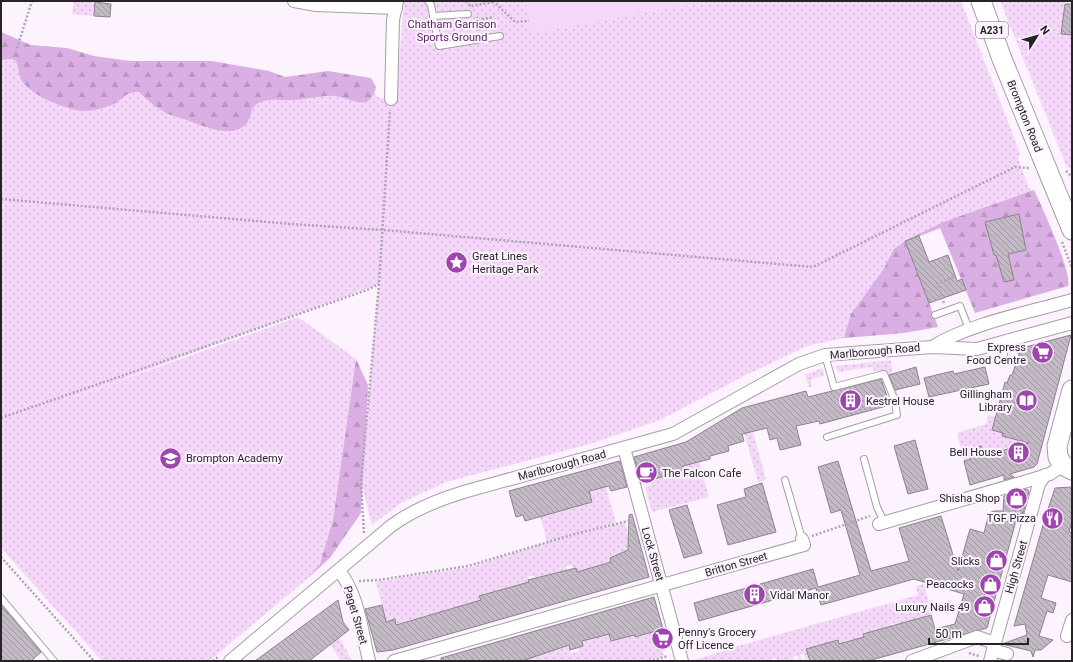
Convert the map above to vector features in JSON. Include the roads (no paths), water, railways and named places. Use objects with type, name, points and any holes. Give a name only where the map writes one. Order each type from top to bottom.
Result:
[{"type":"main road","name":"Brompton Road","points":[[981,1],[1068,224]]},
{"type":"main road","points":[[1067,468],[1058,457],[1057,446],[1072,390]]},
{"type":"street","points":[[294,1],[316,5],[396,4],[393,20],[391,99]]},
{"type":"street","name":"Marlborough Road","points":[[230,661],[391,526],[418,509],[467,491],[672,434],[799,364],[825,355],[932,347],[972,350],[1004,348],[1068,324],[1066,302],[970,329],[948,337],[932,347]]},
{"type":"street","name":"Lock Street","points":[[624,448],[662,585],[677,658]]},
{"type":"street","points":[[882,523],[1067,468]]},
{"type":"street","name":"High Street","points":[[992,654],[1039,484],[1045,475]]},
{"type":"street","name":"Britton Street","points":[[394,661],[804,545],[802,539]]},
{"type":"street","name":"Paget Street","points":[[339,570],[346,579],[352,593],[369,661]]},
{"type":"street","points":[[1067,636],[1072,620]]},
{"type":"street","points":[[912,661],[977,637],[992,654],[1007,654]]},
{"type":"lane","points":[[428,1],[431,5],[439,46],[500,36]]},
{"type":"lane","points":[[433,16],[468,14]]},
{"type":"lane","points":[[934,315],[960,306],[970,329]]},
{"type":"lane","points":[[825,355],[834,387],[884,374],[895,401],[897,415],[827,437]]},
{"type":"lane","points":[[864,458],[882,523]]},
{"type":"lane","points":[[785,480],[802,539]]},
{"type":"lane","points":[[1,598],[54,661]]},
{"type":"place","name":"Great Lines Heritage Park","points":[[457,262]]},
{"type":"place","name":"Express Food Centre","points":[[1042,353]]},
{"type":"place","name":"Gillingham Library","points":[[1027,400]]},
{"type":"place","name":"Kestrel House","points":[[851,401]]},
{"type":"place","name":"Bell House","points":[[1018,452]]},
{"type":"place","name":"Brompton Academy","points":[[171,458]]},
{"type":"place","name":"The Falcon Cafe","points":[[647,473]]},
{"type":"place","name":"Shisha Shop","points":[[1016,498]]},
{"type":"place","name":"TGF Pizza","points":[[1052,518]]},
{"type":"place","name":"Slicks","points":[[996,561]]},
{"type":"place","name":"Peacocks","points":[[990,584]]},
{"type":"place","name":"Vidal Manor","points":[[755,595]]},
{"type":"place","name":"Luxury Nails 49","points":[[985,607]]},
{"type":"place","name":"Penny's Grocery Off Licence","points":[[663,638]]},
{"type":"park label","name":"Chatham Garrison Sports Ground","points":[[452,30]]}]
